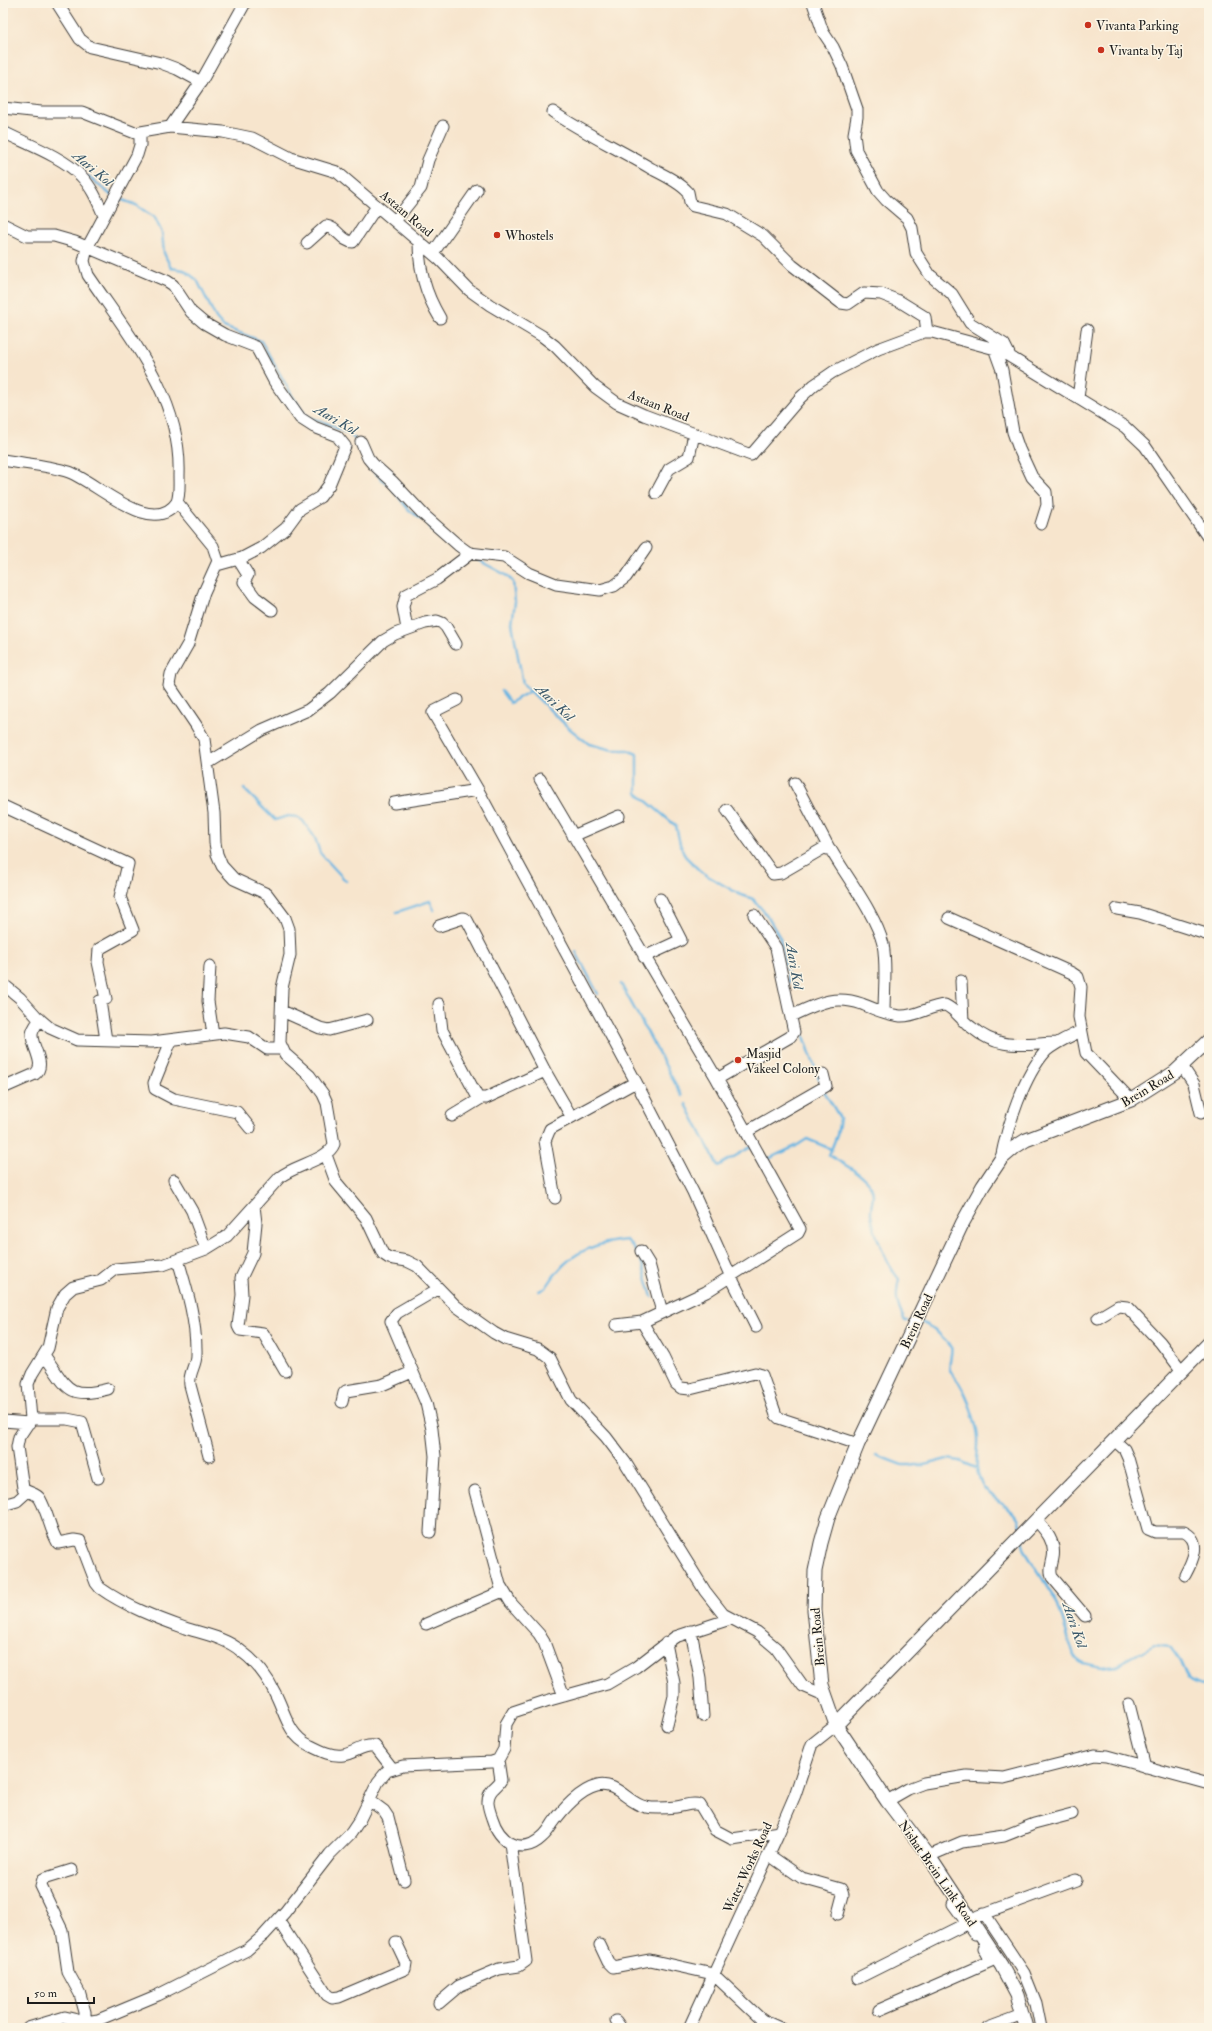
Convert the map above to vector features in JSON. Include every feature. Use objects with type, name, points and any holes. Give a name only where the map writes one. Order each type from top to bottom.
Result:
[{"type":"street","points":[[57,3],[80,39],[90,47],[177,69],[202,82]]},
{"type":"street","points":[[170,127],[202,82],[245,3]]},
{"type":"street","points":[[813,3],[823,32],[838,54],[857,109],[854,140],[860,158],[882,196],[907,218],[911,224],[916,253],[924,267],[952,294],[966,318],[1004,344],[1009,355]]},
{"type":"street","name":"Astaan Road","points":[[3,108],[41,112],[82,112],[130,132],[140,133],[170,127],[223,132],[252,138],[291,158],[337,172],[433,253],[477,297],[542,336],[555,346],[595,387],[617,403],[644,415],[751,455],[800,398],[814,385],[833,372],[878,349],[927,332]]},
{"type":"street","points":[[553,112],[577,128],[624,152],[678,184],[688,192],[690,202],[693,206],[728,214],[763,236],[792,265],[842,303],[848,304],[864,293],[881,294],[891,297],[925,317],[927,332],[994,348],[1009,355],[1135,434],[1145,446],[1209,539]]},
{"type":"street","points":[[395,221],[421,188],[428,160],[443,126]]},
{"type":"street","points":[[3,132],[61,161],[81,175],[93,193],[104,216]]},
{"type":"street","points":[[3,460],[70,472],[115,499],[144,513],[163,513],[174,507],[177,502],[180,467],[178,450],[168,404],[148,365],[88,275],[84,264],[88,248],[140,148],[140,133]]},
{"type":"street","points":[[433,253],[477,190]]},
{"type":"street","points":[[307,243],[326,226],[330,227],[348,242],[353,242],[377,206]]},
{"type":"street","points":[[5,225],[27,236],[54,236],[88,248],[167,281],[177,291],[191,312],[204,323],[225,335],[256,347],[274,381],[300,418],[314,427],[337,436],[345,446],[326,492],[300,509],[279,535],[252,554],[216,565]]},
{"type":"street","points":[[419,241],[421,271],[425,290],[440,318]]},
{"type":"street","points":[[1078,398],[1087,330]]},
{"type":"street","points":[[994,348],[1002,370],[1014,432],[1019,449],[1032,477],[1046,492],[1047,505],[1041,524]]},
{"type":"street","points":[[656,493],[668,470],[689,457],[694,434]]},
{"type":"street","points":[[361,442],[368,458],[373,464],[468,556]]},
{"type":"street","points":[[177,502],[214,546],[218,558],[204,592],[188,644],[168,680],[171,691],[200,731],[204,739],[214,813],[215,843],[217,854],[222,866],[234,879],[267,894],[285,918],[289,929],[290,955],[282,988],[282,1049],[289,1058],[310,1076],[324,1094],[334,1144],[326,1155],[290,1170],[271,1186],[227,1236],[206,1249],[178,1260],[152,1267],[119,1268],[97,1282],[79,1285],[69,1290],[58,1308],[44,1355],[32,1374],[28,1384],[30,1421],[19,1437],[17,1447],[23,1488],[27,1492],[36,1495],[41,1500],[58,1543],[74,1540],[80,1541],[96,1583],[103,1590],[151,1614],[221,1640],[240,1649],[258,1666],[268,1679],[289,1726],[299,1739],[308,1744],[338,1755],[349,1753],[365,1746],[375,1746],[392,1768]]},
{"type":"street","points":[[407,629],[403,607],[406,595],[437,579],[468,556],[504,557],[529,573],[556,584],[600,590],[614,586],[626,577],[646,548]]},
{"type":"street","points":[[238,559],[248,575],[244,582],[252,594],[272,610]]},
{"type":"street","points":[[208,763],[258,732],[308,710],[330,693],[383,641],[407,629],[432,622],[442,623],[456,644]]},
{"type":"street","points":[[457,700],[433,713],[478,790],[636,1082],[693,1192],[730,1277],[756,1327]]},
{"type":"street","points":[[540,779],[717,1079],[800,1229],[798,1233],[706,1292],[642,1322],[616,1325]]},
{"type":"street","points":[[795,783],[829,848],[869,913],[882,944],[884,960],[884,1012]]},
{"type":"street","points":[[394,803],[478,790]]},
{"type":"street","points":[[3,806],[128,864],[120,897],[121,904],[133,930],[99,949],[98,962],[106,999],[100,1001],[106,1040]]},
{"type":"street","points":[[727,810],[773,874],[781,873],[821,849],[829,848]]},
{"type":"street","points":[[573,836],[619,816]]},
{"type":"street","points":[[644,957],[681,940],[660,899]]},
{"type":"street","points":[[1117,909],[1140,913],[1209,935]]},
{"type":"street","points":[[717,1079],[792,1035],[794,1030],[795,1014],[786,998],[776,948],[754,915]]},
{"type":"street","points":[[949,918],[1075,974],[1081,987],[1079,1005],[1081,1031],[1086,1053],[1131,1100]]},
{"type":"street","points":[[439,926],[466,919],[545,1071],[571,1116]]},
{"type":"street","points":[[210,966],[208,1001],[213,1034]]},
{"type":"street","points":[[961,981],[963,1021]]},
{"type":"street","points":[[3,984],[20,998],[50,1028],[69,1038],[152,1042],[171,1041],[213,1034],[242,1035],[249,1037],[267,1049],[282,1049]]},
{"type":"street","points":[[795,1014],[817,1004],[837,999],[848,1000],[884,1012],[907,1016],[945,1004],[949,1006],[963,1021],[986,1039],[999,1044],[1057,1043]]},
{"type":"street","points":[[439,1004],[442,1030],[476,1095],[480,1099]]},
{"type":"street","points":[[282,1011],[320,1028],[329,1030],[367,1020]]},
{"type":"street","points":[[3,1088],[35,1074],[39,1070],[40,1064],[32,1038],[34,1029],[40,1019]]},
{"type":"street","points":[[1001,1159],[1013,1112],[1030,1078],[1046,1051],[1057,1043],[1081,1031]]},
{"type":"street","name":"Brein Road","points":[[836,1725],[824,1695],[814,1610],[815,1571],[820,1542],[828,1518],[858,1444],[962,1224],[986,1181],[1001,1159],[1014,1147],[1026,1140],[1131,1100],[1182,1066],[1209,1040]]},
{"type":"street","points":[[171,1041],[154,1083],[155,1089],[174,1099],[237,1112],[250,1128]]},
{"type":"street","points":[[1182,1066],[1194,1084],[1201,1113]]},
{"type":"street","points":[[452,1116],[480,1099],[486,1098],[545,1071]]},
{"type":"street","points":[[746,1132],[822,1089],[823,1074]]},
{"type":"street","points":[[555,1198],[545,1136],[550,1129],[571,1116],[636,1082]]},
{"type":"street","points":[[326,1155],[336,1182],[366,1218],[381,1252],[388,1258],[407,1261],[417,1266],[456,1306],[494,1333],[505,1339],[538,1349],[550,1358],[571,1400],[606,1437],[618,1453],[707,1595],[719,1610],[730,1619],[757,1632],[776,1648],[803,1686],[824,1695]]},
{"type":"street","points":[[174,1180],[189,1206],[206,1249]]},
{"type":"street","points":[[254,1206],[256,1223],[253,1253],[241,1278],[242,1295],[238,1326],[240,1330],[263,1333],[285,1371]]},
{"type":"street","points":[[641,1251],[649,1264],[662,1312]]},
{"type":"street","points":[[178,1260],[190,1305],[194,1328],[196,1356],[190,1375],[190,1385],[209,1456]]},
{"type":"street","points":[[430,1532],[435,1472],[435,1443],[426,1403],[392,1326],[392,1318],[397,1312],[438,1289]]},
{"type":"street","points":[[1098,1318],[1118,1306],[1127,1307],[1160,1342],[1182,1371]]},
{"type":"street","points":[[642,1322],[663,1357],[676,1384],[681,1388],[690,1389],[754,1374],[760,1374],[763,1378],[776,1415],[779,1418],[858,1444]]},
{"type":"street","points":[[836,1725],[1209,1343]]},
{"type":"street","points":[[44,1355],[65,1385],[76,1393],[84,1394],[108,1389]]},
{"type":"street","points":[[342,1402],[346,1391],[382,1385],[412,1372]]},
{"type":"street","points":[[3,1421],[67,1419],[82,1422],[98,1478]]},
{"type":"street","points":[[1114,1440],[1124,1449],[1128,1458],[1148,1529],[1155,1532],[1184,1532],[1192,1540],[1195,1549],[1194,1558],[1185,1575]]},
{"type":"street","points":[[475,1491],[498,1579],[503,1591],[544,1642],[564,1696]]},
{"type":"street","points":[[3,1505],[17,1501],[27,1492]]},
{"type":"street","points":[[1036,1520],[1050,1536],[1052,1542],[1054,1553],[1050,1572],[1052,1577],[1085,1616]]},
{"type":"street","points":[[426,1624],[503,1591]]},
{"type":"street","points":[[730,1619],[675,1637],[620,1678],[607,1684],[513,1712],[506,1724],[504,1749],[498,1760],[501,1780],[490,1794],[488,1804],[494,1824],[503,1838],[516,1846],[539,1840],[560,1814],[576,1799],[588,1790],[599,1785],[611,1787],[638,1805],[646,1807],[674,1808],[692,1804],[700,1805],[715,1830],[732,1839],[779,1832]]},
{"type":"street","points":[[691,1631],[700,1678],[703,1716]]},
{"type":"street","points":[[666,1643],[674,1683],[674,1696],[667,1725]]},
{"type":"street","points":[[1129,1704],[1145,1767]]},
{"type":"street","name":"Nishat Brein Link Road","points":[[836,1725],[887,1801],[941,1873],[969,1922],[1010,1979],[1026,2028]]},
{"type":"street","name":"Water Works Road","points":[[689,2028],[795,1796],[812,1744],[836,1725]]},
{"type":"street","points":[[887,1801],[908,1789],[924,1783],[967,1776],[1004,1778],[1095,1756],[1107,1756],[1209,1784]]},
{"type":"street","points":[[28,2028],[65,2017],[85,2021],[98,2020],[158,1995],[247,1950],[278,1920],[330,1854],[351,1833],[359,1821],[382,1776],[392,1768],[403,1766],[487,1764],[498,1760]]},
{"type":"street","points":[[369,1800],[384,1811],[388,1817],[404,1880]]},
{"type":"street","points":[[929,1856],[962,1842],[1004,1836],[1034,1824],[1072,1814]]},
{"type":"street","points":[[439,2003],[458,1986],[499,1969],[523,1965],[526,1961],[510,1843]]},
{"type":"street","points":[[769,1855],[802,1878],[841,1889],[844,1895],[838,1914]]},
{"type":"street","points":[[72,1870],[43,1879],[41,1886],[62,1930],[68,1972],[80,1994],[85,2012],[85,2021]]},
{"type":"street","points":[[858,1978],[984,1913],[1076,1880]]},
{"type":"street","points":[[984,1913],[1024,1974],[1036,2003],[1041,2028]]},
{"type":"street","points":[[278,1920],[327,1995],[332,1998],[339,1997],[405,1969],[406,1964],[396,1942]]},
{"type":"street","points":[[879,2010],[991,1961],[969,1922]]},
{"type":"street","points":[[600,1945],[608,1962],[613,1967],[646,1960],[713,1974],[762,2020],[780,2028]]},
{"type":"street","points":[[988,2028],[1023,2015]]},
{"type":"waterway","name":"Aari Kol","points":[[3,126],[16,133]]},
{"type":"waterway","name":"Aari Kol","points":[[64,156],[84,171]]},
{"type":"waterway","name":"Aari Kol","points":[[88,176],[112,196]]},
{"type":"waterway","name":"Aari Kol","points":[[117,198],[136,205],[155,218],[162,233],[164,253],[171,268],[184,270],[197,280],[216,318],[224,327],[261,341],[293,397],[307,417],[326,423],[347,433],[355,439],[357,444]]},
{"type":"waterway","name":"Aari Kol","points":[[373,470],[386,483]]},
{"type":"waterway","name":"Aari Kol","points":[[394,491],[408,509],[421,519]]},
{"type":"waterway","name":"Aari Kol","points":[[429,527],[452,547]]},
{"type":"waterway","name":"Aari Kol","points":[[476,559],[506,575],[513,582],[515,602],[512,623],[523,684],[570,729],[589,744],[613,750],[627,750],[637,754],[637,793],[676,826],[680,844],[685,856],[701,872],[739,894],[753,899],[766,914],[780,938],[789,982]]},
{"type":"waterway","points":[[501,691],[510,703],[530,691]]},
{"type":"waterway","points":[[244,789],[275,820],[288,816],[297,817],[303,821],[315,838],[320,853],[346,881]]},
{"type":"waterway","points":[[397,912],[430,901],[434,910]]},
{"type":"waterway","points":[[576,952],[598,994]]},
{"type":"waterway","points":[[621,984],[682,1096]]},
{"type":"waterway","name":"Aari Kol","points":[[797,1016],[819,1079]]},
{"type":"waterway","name":"Aari Kol","points":[[824,1091],[840,1118],[837,1135],[829,1155],[858,1173],[871,1187],[873,1194],[871,1210],[873,1222],[885,1257],[899,1279],[897,1300],[902,1315],[905,1321],[907,1321]]},
{"type":"waterway","points":[[686,1104],[718,1166],[751,1147]]},
{"type":"waterway","points":[[766,1160],[796,1146],[807,1139],[831,1149]]},
{"type":"waterway","points":[[539,1291],[548,1285],[565,1264],[580,1252],[589,1248],[627,1240],[637,1253]]},
{"type":"waterway","points":[[641,1261],[652,1297]]},
{"type":"waterway","name":"Aari Kol","points":[[921,1322],[934,1329],[951,1346],[950,1370],[965,1395],[975,1424],[978,1438],[977,1467],[980,1479],[987,1491],[1010,1509],[1018,1519],[1020,1525]]},
{"type":"waterway","points":[[876,1455],[902,1465],[924,1465],[947,1459],[960,1461],[976,1468]]},
{"type":"waterway","name":"Aari Kol","points":[[1022,1541],[1025,1551],[1057,1602],[1074,1656],[1083,1663],[1101,1667],[1117,1665],[1154,1645],[1170,1647],[1180,1661],[1185,1674],[1192,1682],[1202,1686],[1209,1682]]},
{"type":"place","name":"Vivanta Parking","points":[[1088,25]]},
{"type":"place","name":"Vivanta by Taj","points":[[1101,50]]},
{"type":"place","name":"Whostels","points":[[497,235]]},
{"type":"place","name":"Masjid Vakeel Colony","points":[[738,1060]]}]
